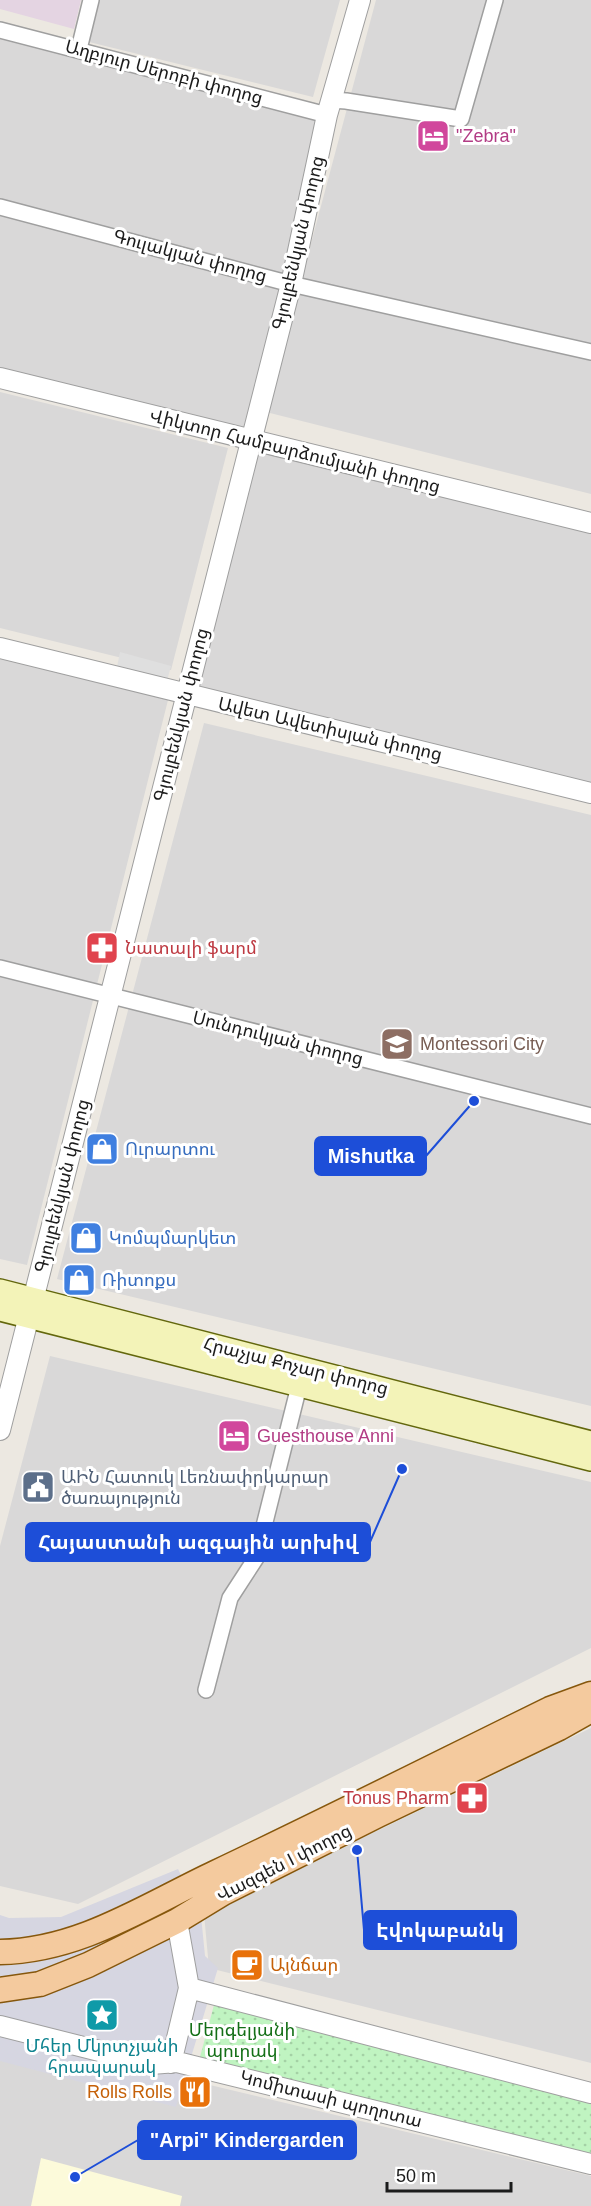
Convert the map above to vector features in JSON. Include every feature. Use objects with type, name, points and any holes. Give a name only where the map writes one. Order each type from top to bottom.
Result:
[{"type":"main road","name":"Հրաչյա Քոչար փողոց","points":[[0,1290],[30,1308],[299,1386],[591,1460]]},
{"type":"main road","name":"Հրաչյա Քոչար փողոց","points":[[0,1310],[30,1308],[591,1442]]},
{"type":"main road","name":"Վազգեն I փողոց","points":[[557,1717],[591,1680]]},
{"type":"main road","name":"Վազգեն I փողոց","points":[[0,1990],[40,1984],[177,1921],[233,1888],[557,1717],[591,1694]]},
{"type":"main road","name":"Վազգեն I փողոց","points":[[0,1952],[38,1950],[82,1938],[291,1838],[557,1717],[591,1710]]},
{"type":"main road","name":"Վազգեն I փողոց","points":[[557,1717],[591,1717]]},
{"type":"street","points":[[79,49],[91,0]]},
{"type":"street","name":"Գյուլբենկյան փողոց","points":[[0,1430],[291,284],[329,108],[360,0]]},
{"type":"street","name":"Աղբյուր Սերոբի փողոց","points":[[0,30],[329,108],[346,101],[461,119],[495,0]]},
{"type":"street","name":"Գուլակյան փողոց","points":[[0,207],[291,284],[591,352]]},
{"type":"street","name":"Վիկտոր Համբարձումյանի փողոց","points":[[0,378],[591,523]]},
{"type":"street","name":"Ավետ Ավետիսյան փողոց","points":[[0,648],[591,793]]},
{"type":"street","name":"Սունդուկյան փողոց","points":[[0,968],[591,1116]]},
{"type":"street","points":[[206,1690],[230,1598],[256,1558],[299,1386]]},
{"type":"street","points":[[171,2063],[189,1988],[177,1921]]},
{"type":"street","points":[[189,1988],[591,2093]]},
{"type":"street","name":"Կոմիտասի պողոտա","points":[[0,2026],[151,2064],[177,2062],[591,2164]]},
{"type":"shaded area","points":[[0,0],[81,0],[74,29],[0,9]]},
{"type":"shaded area","points":[[99,0],[340,0],[313,97],[89,42]]},
{"type":"shaded area","points":[[376,0],[591,0],[591,494],[266,412]]},
{"type":"shaded area","points":[[0,31],[327,115],[251,439],[591,523],[591,793],[186,695],[250,439],[0,378]]},
{"type":"shaded area","points":[[0,392],[228,448],[171,670],[0,628]]},
{"type":"shaded area","points":[[120,652],[171,666],[167,681],[117,667]]},
{"type":"shaded area","points":[[0,655],[169,696],[27,1265],[0,1259]]},
{"type":"shaded area","points":[[204,723],[591,815],[591,1406],[57,1279]]},
{"type":"shaded area","points":[[50,1356],[591,1482],[591,1648],[78,1904],[0,1886],[0,1546]]},
{"type":"shaded area","points":[[591,1728],[591,2063],[209,1968],[204,1914]]},
{"type":"shaded area","name":"Մհեր Մկրտչյանի հրապարակ","points":[[178,1869],[201,1916],[205,1956],[218,1968],[176,2107],[0,2061],[0,1915],[9,1918],[61,1917]]},
{"type":"shaded area","points":[[0,2035],[591,2176],[591,2206],[0,2206]]},
{"type":"shaded area","points":[[41,2158],[182,2196],[180,2206],[31,2206]]},
{"type":"green space","name":"Մերգելյանի պուրակ","points":[[214,2005],[591,2103],[591,2158],[200,2057]]},
{"type":"place","name":"\"Zebra\"","points":[[433,136]]},
{"type":"place","name":"Նատալի ֆարմ","points":[[102,948]]},
{"type":"place","name":"Montessori City","points":[[397,1044]]},
{"type":"place","name":"Mishutka","points":[[474,1101]]},
{"type":"place","name":"Ուրարտու","points":[[102,1149]]},
{"type":"place","name":"Կոմպմարկետ","points":[[86,1238]]},
{"type":"place","name":"Ռիտոքս","points":[[79,1280]]},
{"type":"place","name":"Guesthouse Anni","points":[[234,1436]]},
{"type":"place","name":"Հայաստանի ազգային արխիվ","points":[[402,1469]]},
{"type":"place","name":"ԱԻՆ Հատուկ Լեռնափրկարար ծառայություն","points":[[38,1487]]},
{"type":"place","name":"Tonus Pharm","points":[[472,1798]]},
{"type":"place","name":"Էվոկաբանկ","points":[[357,1850]]},
{"type":"place","name":"Այնճար","points":[[247,1965]]},
{"type":"place","name":"Մհեր Մկրտչյանի հրապարակ","points":[[102,2015]]},
{"type":"place","name":"Rolls Rolls","points":[[195,2092]]},
{"type":"place","name":"\"Arpi\" Kindergarden","points":[[75,2177]]}]
